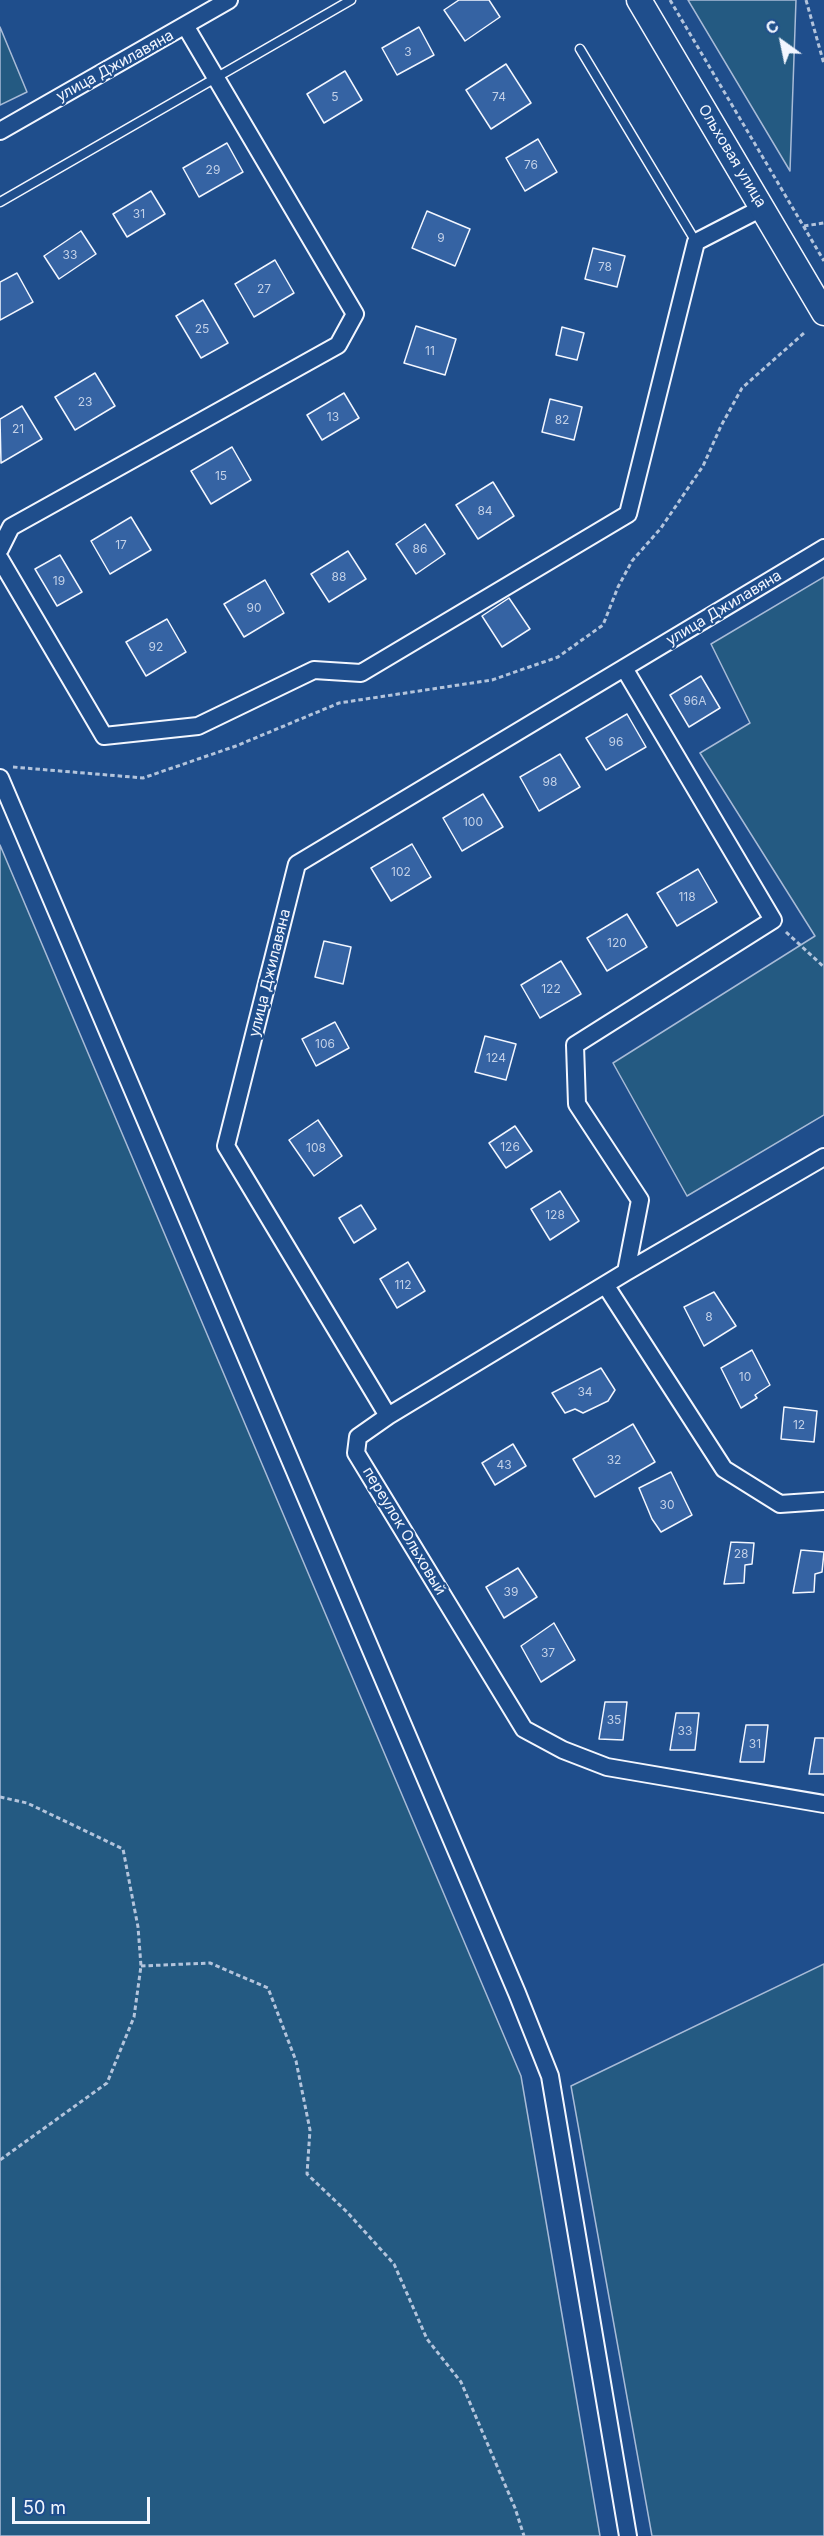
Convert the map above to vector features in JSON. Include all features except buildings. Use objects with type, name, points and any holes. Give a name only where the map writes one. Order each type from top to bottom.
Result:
[{"type":"main road","name":"Ольховая улица","points":[[639,0],[824,313]]},
{"type":"street","name":"улица Джилавяна","points":[[0,131],[186,27],[229,0]]},
{"type":"street","points":[[0,549],[11,527],[338,345],[355,314],[186,27]]},
{"type":"street","points":[[0,559],[104,736],[198,726],[314,670],[361,674],[628,514],[696,242],[762,208]]},
{"type":"street","name":"улица Джилавяна","points":[[388,1416],[226,1146],[297,864],[824,548]]},
{"type":"street","points":[[624,668],[773,920],[575,1045],[577,1104],[640,1200],[626,1272]]},
{"type":"street","points":[[0,778],[517,1993],[549,2076],[628,2536]]},
{"type":"street","name":"переулок Ольховый","points":[[824,1157],[626,1272],[388,1416],[358,1437],[356,1453],[524,1729],[562,1750],[607,1767],[824,1804]]},
{"type":"street","points":[[606,1286],[724,1469],[780,1504],[824,1501]]},
{"type":"lane","points":[[0,202],[351,0]]},
{"type":"lane","points":[[580,49],[696,242]]},
{"type":"path","points":[[670,0],[824,261]]},
{"type":"path","points":[[806,0],[824,64]]},
{"type":"path","points":[[804,226],[824,224]]},
{"type":"path","points":[[773,920],[824,967]]},
{"type":"path","points":[[0,1797],[27,1803],[123,1849],[138,1927],[141,1965],[134,2017],[107,2083],[0,2160]]},
{"type":"path","points":[[141,1965],[210,1963],[268,1988],[296,2061],[310,2130],[307,2174],[347,2212],[394,2264],[427,2339],[461,2382],[515,2508],[524,2536]]},
{"type":"shaded area","points":[[688,0],[796,0],[790,171]]},
{"type":"shaded area","points":[[0,27],[27,92],[0,105]]},
{"type":"shaded area","points":[[824,577],[824,1115],[687,1196],[613,1063],[815,936],[700,753],[750,723],[711,644]]},
{"type":"shaded area","points":[[0,845],[521,2076],[600,2536],[0,2536]]},
{"type":"shaded area","points":[[824,1964],[824,2536],[652,2536],[571,2086]]}]
